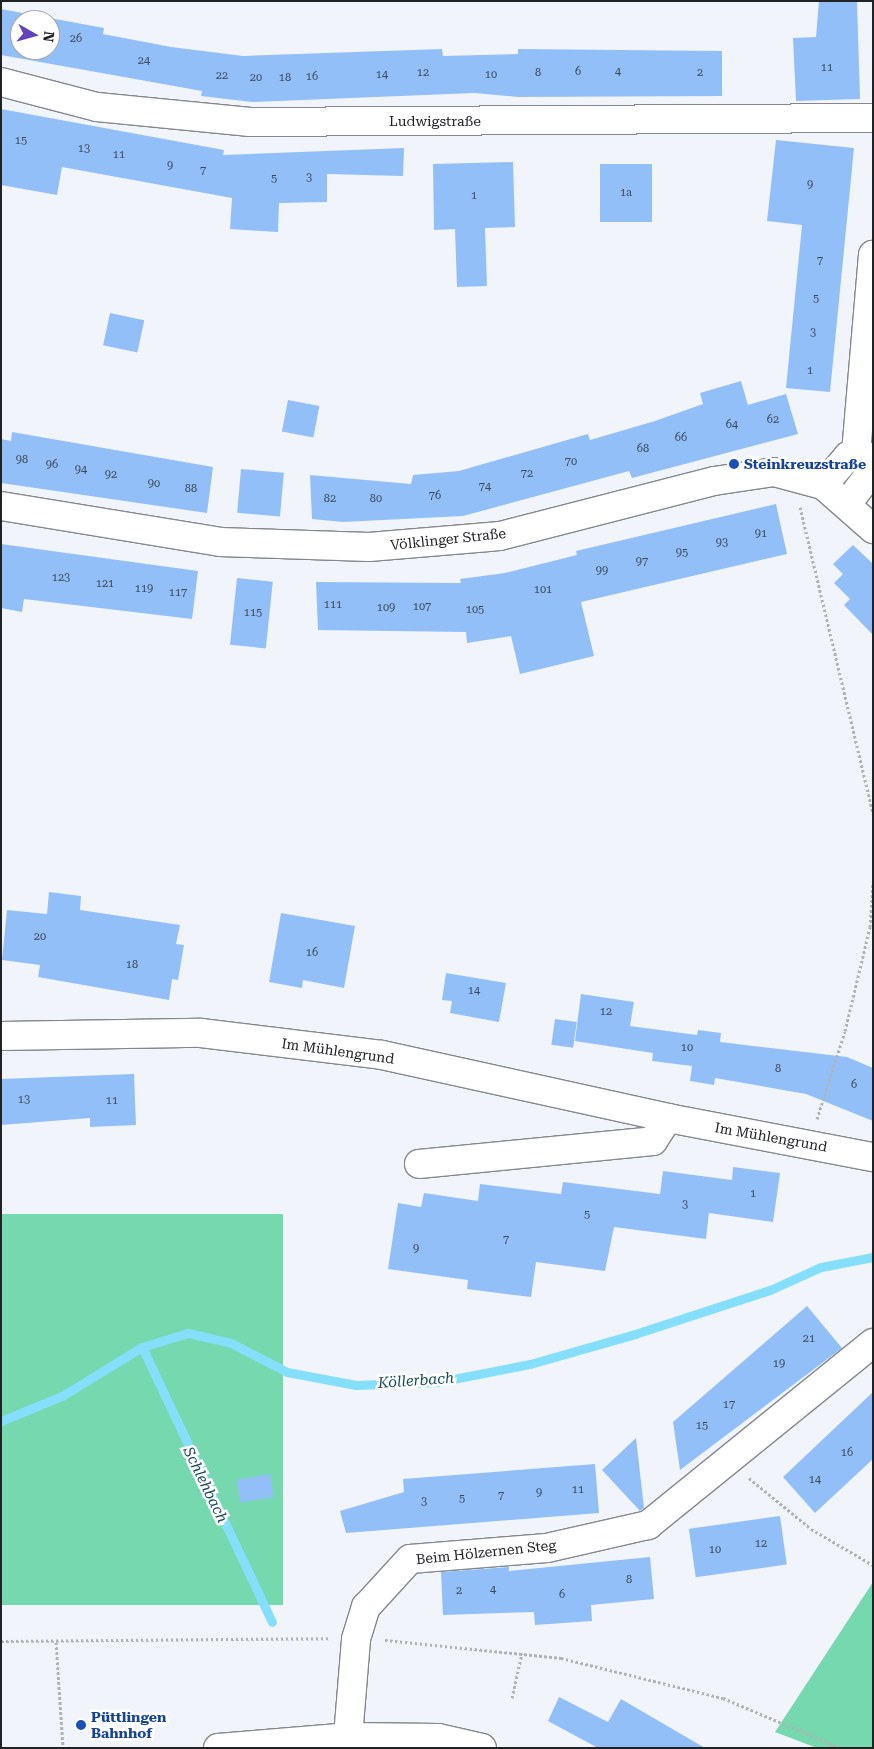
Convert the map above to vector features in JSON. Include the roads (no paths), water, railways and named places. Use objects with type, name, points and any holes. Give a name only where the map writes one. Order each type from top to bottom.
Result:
[{"type":"street","name":"Ludwigstraße","points":[[1,82],[97,107],[250,122],[873,118]]},
{"type":"street","points":[[847,504],[867,460],[873,255]]},
{"type":"street","points":[[811,481],[840,461],[867,460]]},
{"type":"street","name":"Völklinger Straße","points":[[1,506],[220,542],[370,547],[500,536],[714,481],[774,472],[811,481],[847,504],[873,529]]},
{"type":"street","name":"Im Mühlengrund","points":[[1,1036],[200,1033],[363,1053],[668,1118],[873,1157]]},
{"type":"street","points":[[419,1164],[653,1141],[668,1118]]},
{"type":"street","name":"Beim Hölzernen Steg","points":[[348,1737],[356,1639],[366,1606],[410,1559],[547,1548],[648,1524],[873,1343]]},
{"type":"street","points":[[218,1748],[348,1737],[438,1738],[482,1748]]},
{"type":"waterway","name":"Köllerbach","points":[[1,1421],[62,1396],[142,1347],[188,1333],[231,1343],[287,1372],[356,1385],[438,1382],[530,1364],[635,1334],[770,1290],[821,1267],[873,1257]]},
{"type":"waterway","name":"Schlehbach","points":[[142,1347],[272,1622]]},
{"type":"place","name":"Steinkreuzstraße","points":[[734,464]]},
{"type":"place","name":"Püttlingen Bahnhof","points":[[81,1725]]}]
